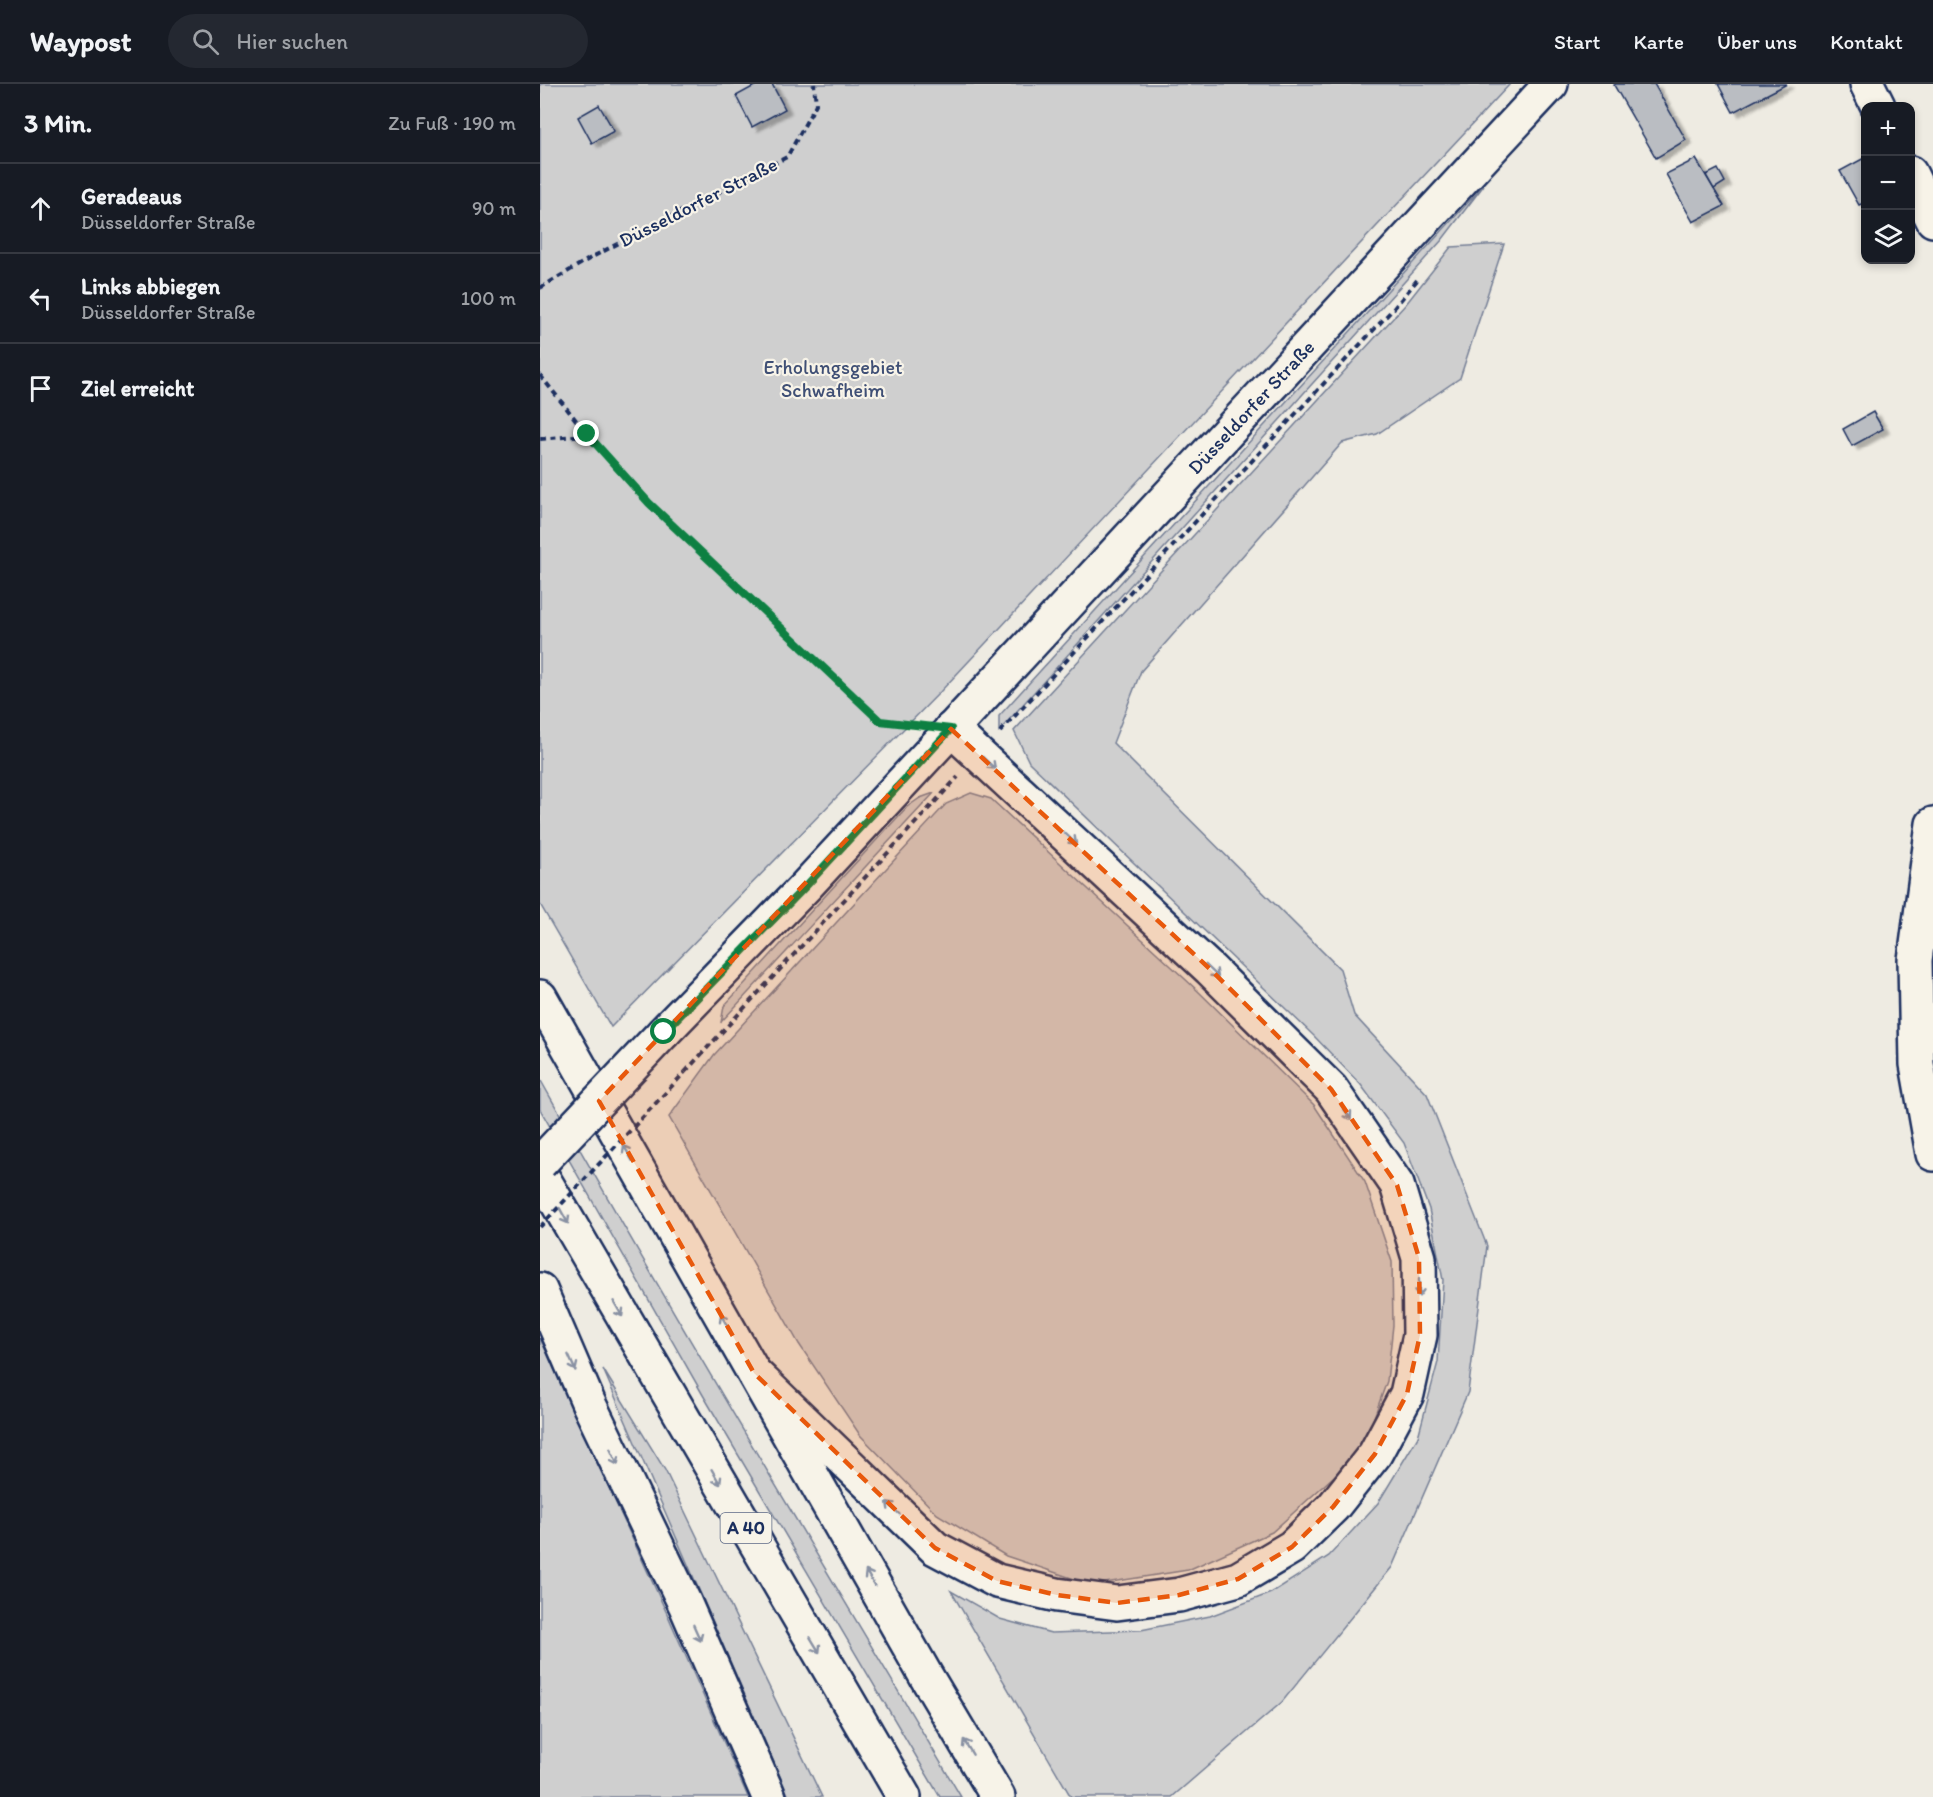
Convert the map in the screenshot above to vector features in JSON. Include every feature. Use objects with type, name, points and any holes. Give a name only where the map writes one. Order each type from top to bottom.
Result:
[{"type":"main road","name":"Düsseldorfer Straße","points":[[540,1162],[806,886],[1551,84]]},
{"type":"main road","points":[[1868,84],[1876,102]]},
{"type":"main road","points":[[1915,182],[1933,220]]},
{"type":"main road","points":[[753,1373],[935,1548],[997,1581],[1057,1595],[1117,1603],[1179,1595],[1238,1579],[1292,1547],[1333,1507],[1375,1454],[1407,1394],[1420,1335],[1419,1258],[1396,1185],[1331,1089],[1210,969],[951,729]]},
{"type":"main road","points":[[1933,824],[1915,960],[1917,1064],[1933,1154]]},
{"type":"main road","points":[[540,997],[926,1676],[998,1797]]},
{"type":"main road","name":"A 40","points":[[540,1173],[904,1797]]},
{"type":"main road","points":[[540,1290],[589,1404],[685,1605],[769,1797]]},
{"type":"path","name":"Düsseldorfer Straße","points":[[540,288],[594,256],[786,157],[816,105],[814,84]]},
{"type":"path","points":[[540,375],[587,434],[649,503],[880,721],[951,729]]},
{"type":"path","points":[[540,440],[587,434]]},
{"type":"path","points":[[540,1227],[685,1072]]},
{"type":"highlighted area","points":[[951,729],[1210,969],[1331,1089],[1397,1185],[1419,1258],[1420,1335],[1407,1394],[1375,1454],[1333,1507],[1292,1547],[1238,1579],[1179,1595],[1117,1603],[1057,1595],[997,1581],[935,1548],[754,1373],[599,1101]]},
{"type":"green space","name":"Erholungsgebiet Schwafheim","points":[[540,84],[1510,84],[940,692],[611,1027],[540,904]]},
{"type":"green space","points":[[1484,185],[1442,240],[999,731],[999,716]]},
{"type":"green space","points":[[1504,244],[1460,378],[1377,434],[1342,443],[1141,671],[1113,743],[1340,969],[1354,1015],[1427,1094],[1487,1246],[1468,1392],[1392,1567],[1282,1702],[1172,1797],[1071,1797],[951,1591],[1000,1619],[1051,1633],[1141,1630],[1210,1616],[1271,1593],[1329,1556],[1378,1503],[1418,1437],[1438,1362],[1443,1280],[1429,1209],[1404,1143],[1361,1085],[1314,1036],[1029,762],[1014,731],[1406,304],[1451,247]]},
{"type":"green space","points":[[934,793],[721,1022],[724,1006],[907,807],[920,798]]},
{"type":"green space","points":[[971,793],[991,799],[1198,991],[1314,1105],[1365,1182],[1392,1262],[1393,1325],[1387,1381],[1362,1451],[1272,1532],[1188,1570],[1092,1585],[1006,1556],[937,1514],[860,1435],[799,1344],[669,1117],[714,1055],[946,804]]},
{"type":"green space","points":[[540,1079],[696,1350],[961,1797],[940,1797],[703,1395],[540,1109]]},
{"type":"green space","points":[[540,1338],[669,1618],[748,1797],[540,1797]]},
{"type":"green space","points":[[603,1369],[665,1470],[822,1797],[789,1797]]},
{"type":"building","points":[[758,84],[772,84],[785,109],[752,127],[736,96]]},
{"type":"building","points":[[1654,84],[1686,140],[1656,158],[1614,85]]},
{"type":"building","points":[[1718,84],[1787,84],[1733,112]]},
{"type":"building","points":[[599,105],[614,131],[592,143],[578,117]]},
{"type":"building","points":[[1696,159],[1724,206],[1693,222],[1666,174]]},
{"type":"building","points":[[1861,160],[1861,204],[1859,205],[1840,171]]},
{"type":"building","points":[[1718,169],[1725,182],[1714,189],[1706,175]]},
{"type":"building","points":[[1873,412],[1883,429],[1852,446],[1843,429]]},
{"type":"route","points":[[587,434],[649,503],[880,721],[951,729],[806,886],[664,1032]]}]
